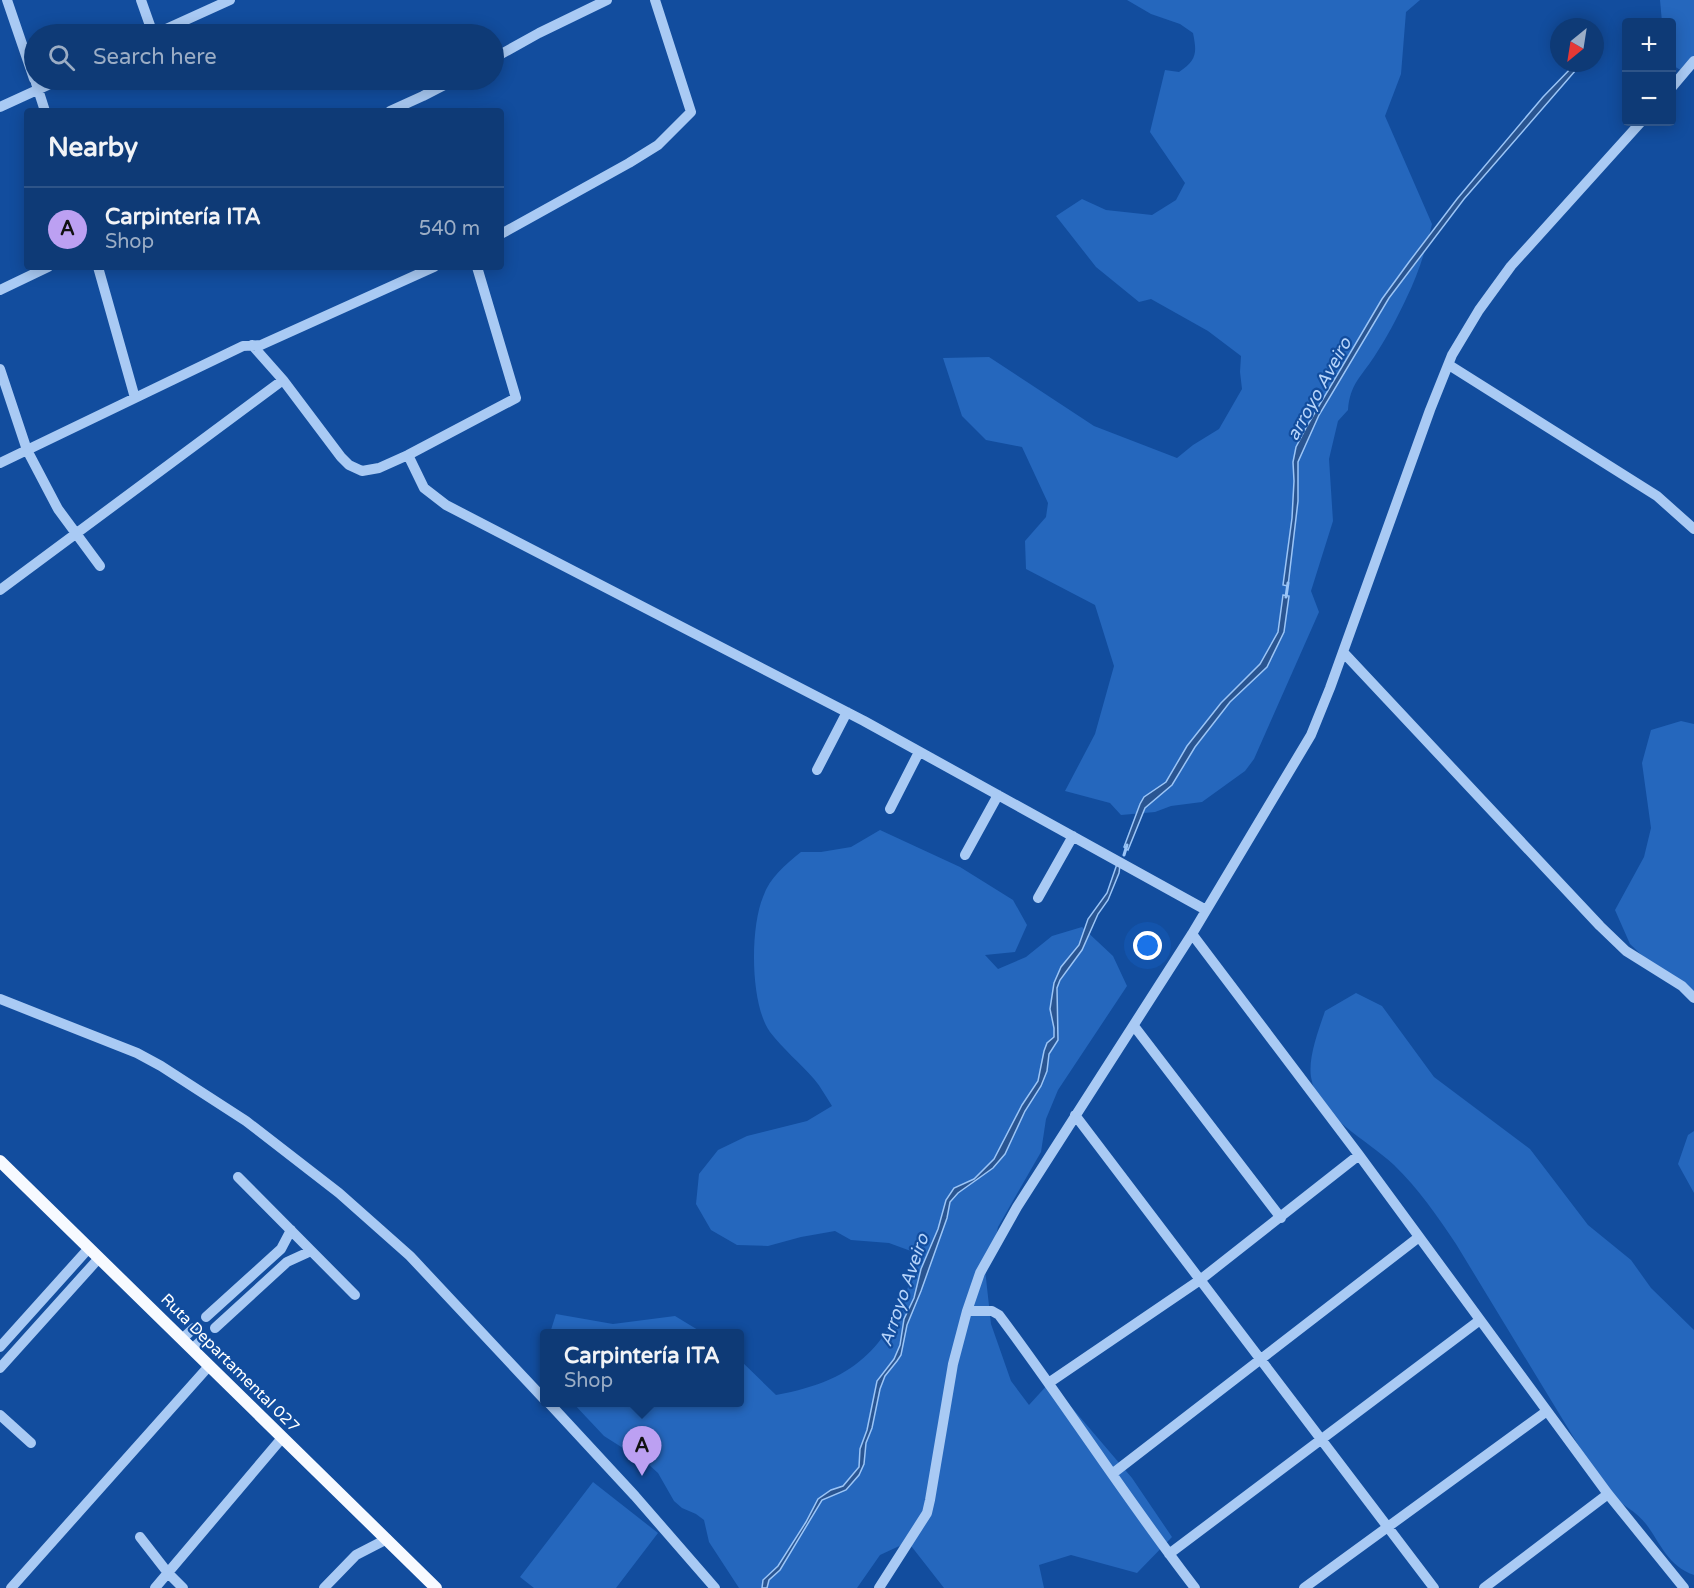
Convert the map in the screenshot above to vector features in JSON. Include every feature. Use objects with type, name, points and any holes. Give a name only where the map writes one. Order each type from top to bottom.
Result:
[{"type":"main road","name":"Ruta Departamental 027","points":[[0,1161],[436,1588]]},
{"type":"street","points":[[7,0],[24,49]]},
{"type":"street","points":[[141,0],[150,24]]},
{"type":"street","points":[[176,24],[230,0]]},
{"type":"street","points":[[504,52],[607,0]]},
{"type":"street","points":[[504,232],[658,145],[691,112],[656,0]]},
{"type":"street","points":[[1676,81],[1694,61]]},
{"type":"street","points":[[0,106],[25,90]]},
{"type":"street","points":[[38,90],[44,108]]},
{"type":"street","points":[[397,108],[435,90]]},
{"type":"street","points":[[879,1588],[927,1513],[953,1364],[980,1273],[1004,1227],[1192,934],[1311,735],[1426,421],[1449,364],[1468,326],[1511,266],[1637,126]]},
{"type":"street","points":[[0,290],[42,270]]},
{"type":"street","points":[[99,270],[135,398]]},
{"type":"street","points":[[0,463],[243,345],[261,345],[427,270]]},
{"type":"street","points":[[252,345],[283,380],[349,465],[362,471],[379,468],[516,398],[478,270]]},
{"type":"street","points":[[1449,364],[1657,496],[1694,530]]},
{"type":"street","points":[[0,369],[27,450],[58,508],[100,566]]},
{"type":"street","points":[[0,590],[283,380]]},
{"type":"street","points":[[408,455],[424,488],[446,505],[847,712],[1206,910]]},
{"type":"street","points":[[1343,652],[1600,926],[1629,953],[1682,986],[1694,998]]},
{"type":"street","points":[[817,770],[847,712]]},
{"type":"street","points":[[890,809],[919,752]]},
{"type":"street","points":[[965,855],[998,795]]},
{"type":"street","points":[[1038,898],[1072,836]]},
{"type":"street","points":[[1192,934],[1359,1155],[1608,1494],[1684,1588]]},
{"type":"street","points":[[2,1001],[137,1053],[246,1121],[339,1192],[410,1256],[540,1395]]},
{"type":"street","points":[[1134,1026],[1281,1218]]},
{"type":"street","points":[[1075,1115],[1434,1588]]},
{"type":"street","points":[[1050,1382],[1200,1280],[1359,1155]]},
{"type":"street","points":[[238,1178],[355,1295]]},
{"type":"street","points":[[206,1317],[281,1250],[291,1230]]},
{"type":"street","points":[[1112,1474],[1419,1237]]},
{"type":"street","points":[[0,1347],[89,1248]]},
{"type":"street","points":[[215,1328],[287,1262],[311,1251]]},
{"type":"street","points":[[0,1368],[99,1258]]},
{"type":"street","points":[[967,1311],[992,1311],[999,1315],[1050,1382],[1112,1474],[1195,1588]]},
{"type":"street","points":[[1169,1554],[1480,1320]]},
{"type":"street","points":[[182,1339],[194,1328]]},
{"type":"street","points":[[192,1349],[203,1339]]},
{"type":"street","points":[[11,1588],[209,1366]]},
{"type":"street","points":[[553,1407],[715,1588]]},
{"type":"street","points":[[1304,1588],[1547,1411]]},
{"type":"street","points":[[0,1415],[31,1443]]},
{"type":"street","points":[[155,1588],[282,1438]]},
{"type":"street","points":[[1484,1588],[1608,1494]]},
{"type":"street","points":[[140,1537],[183,1588]]},
{"type":"street","points":[[324,1588],[356,1555],[387,1539]]},
{"type":"shaded area","points":[[1127,0],[1420,0],[1406,12],[1401,74],[1385,116],[1432,224],[1421,262],[1406,299],[1383,343],[1357,381],[1351,394],[1348,410],[1338,421],[1329,459],[1333,521],[1311,591],[1319,612],[1254,759],[1245,771],[1202,802],[1171,806],[1155,812],[1121,815],[1110,803],[1065,791],[1095,734],[1114,666],[1095,605],[1026,569],[1025,541],[1046,517],[1048,503],[1022,447],[986,440],[962,416],[943,358],[989,357],[1094,426],[1177,458],[1219,429],[1242,389],[1241,356],[1208,331],[1151,299],[1139,302],[1096,267],[1056,216],[1082,199],[1106,210],[1152,215],[1176,200],[1185,183],[1150,132],[1165,70],[1179,72],[1189,64],[1195,51],[1193,33],[1180,24],[1151,14]]},
{"type":"shaded area","points":[[1660,0],[1694,0],[1694,61],[1684,72],[1676,67],[1676,18],[1662,18]]},
{"type":"shaded area","points":[[1567,72],[1574,72],[1464,199],[1389,298],[1319,415],[1298,462],[1298,501],[1288,586],[1283,585],[1292,518],[1293,462],[1296,447],[1307,426],[1382,299],[1457,199],[1543,97]]},
{"type":"shaded area","points":[[1283,595],[1289,596],[1284,632],[1267,667],[1230,702],[1195,747],[1172,785],[1145,808],[1128,850],[1124,847],[1144,797],[1166,782],[1187,746],[1221,703],[1260,664],[1278,632]]},
{"type":"shaded area","points":[[1681,721],[1694,724],[1694,994],[1654,967],[1630,944],[1615,910],[1644,857],[1651,828],[1642,763],[1651,730]]},
{"type":"shaded area","points":[[880,830],[960,867],[1013,900],[1027,925],[1015,952],[985,955],[998,969],[1026,957],[1052,936],[1082,927],[1113,956],[1127,986],[1058,1090],[1046,1119],[1041,1152],[998,1227],[992,1256],[985,1269],[991,1324],[1011,1381],[1029,1405],[1050,1382],[1132,1478],[1172,1537],[1137,1573],[1071,1555],[1039,1565],[1044,1588],[944,1588],[908,1542],[880,1555],[857,1588],[739,1588],[709,1542],[704,1520],[674,1501],[658,1473],[604,1436],[577,1407],[744,1407],[744,1364],[776,1395],[807,1388],[833,1378],[854,1366],[872,1350],[899,1309],[919,1254],[889,1243],[851,1240],[835,1231],[768,1246],[737,1245],[711,1230],[696,1204],[699,1174],[718,1150],[747,1136],[807,1121],[832,1106],[817,1082],[775,1038],[763,1019],[756,985],[754,946],[763,897],[774,877],[801,852],[821,852],[851,847]]},
{"type":"shaded area","points":[[1117,864],[1120,865],[1119,873],[1108,900],[1098,914],[1082,950],[1060,980],[1057,988],[1058,1040],[1049,1054],[1047,1071],[1041,1086],[1025,1111],[1005,1154],[993,1168],[958,1193],[950,1202],[947,1218],[907,1325],[901,1355],[885,1376],[880,1389],[872,1428],[866,1443],[864,1464],[859,1475],[846,1490],[822,1500],[780,1570],[769,1580],[767,1588],[762,1588],[763,1580],[778,1566],[818,1499],[831,1490],[843,1486],[859,1467],[860,1449],[867,1430],[877,1381],[894,1359],[900,1345],[904,1319],[914,1298],[921,1269],[938,1229],[946,1200],[954,1188],[974,1179],[994,1159],[1022,1105],[1038,1081],[1044,1051],[1047,1043],[1054,1037],[1050,1009],[1054,983],[1061,967],[1079,945],[1088,919],[1107,893]]},
{"type":"shaded area","points":[[1356,993],[1382,1006],[1434,1077],[1530,1149],[1588,1225],[1631,1260],[1651,1288],[1694,1330],[1694,1575],[1671,1560],[1646,1524],[1608,1494],[1435,1213],[1403,1174],[1333,1115],[1315,1091],[1311,1077],[1311,1061],[1325,1011]]},
{"type":"shaded area","points":[[1694,1131],[1694,1193],[1678,1164],[1688,1135]]},
{"type":"shaded area","points":[[556,1314],[613,1324],[675,1316],[696,1329],[551,1329]]},
{"type":"shaded area","points":[[593,1482],[658,1533],[616,1588],[534,1588],[520,1577]]},
{"type":"waterway","name":"arroyo Aveiro","points":[[1286,597],[1288,583]]},
{"type":"waterway","name":"arroyo Aveiro","points":[[1124,855],[1127,845]]},
{"type":"place","name":"Carpintería ITA","points":[[642,1476]]},
{"type":"water label","name":"Arroyo Aveiro","points":[[904,1290]]}]
